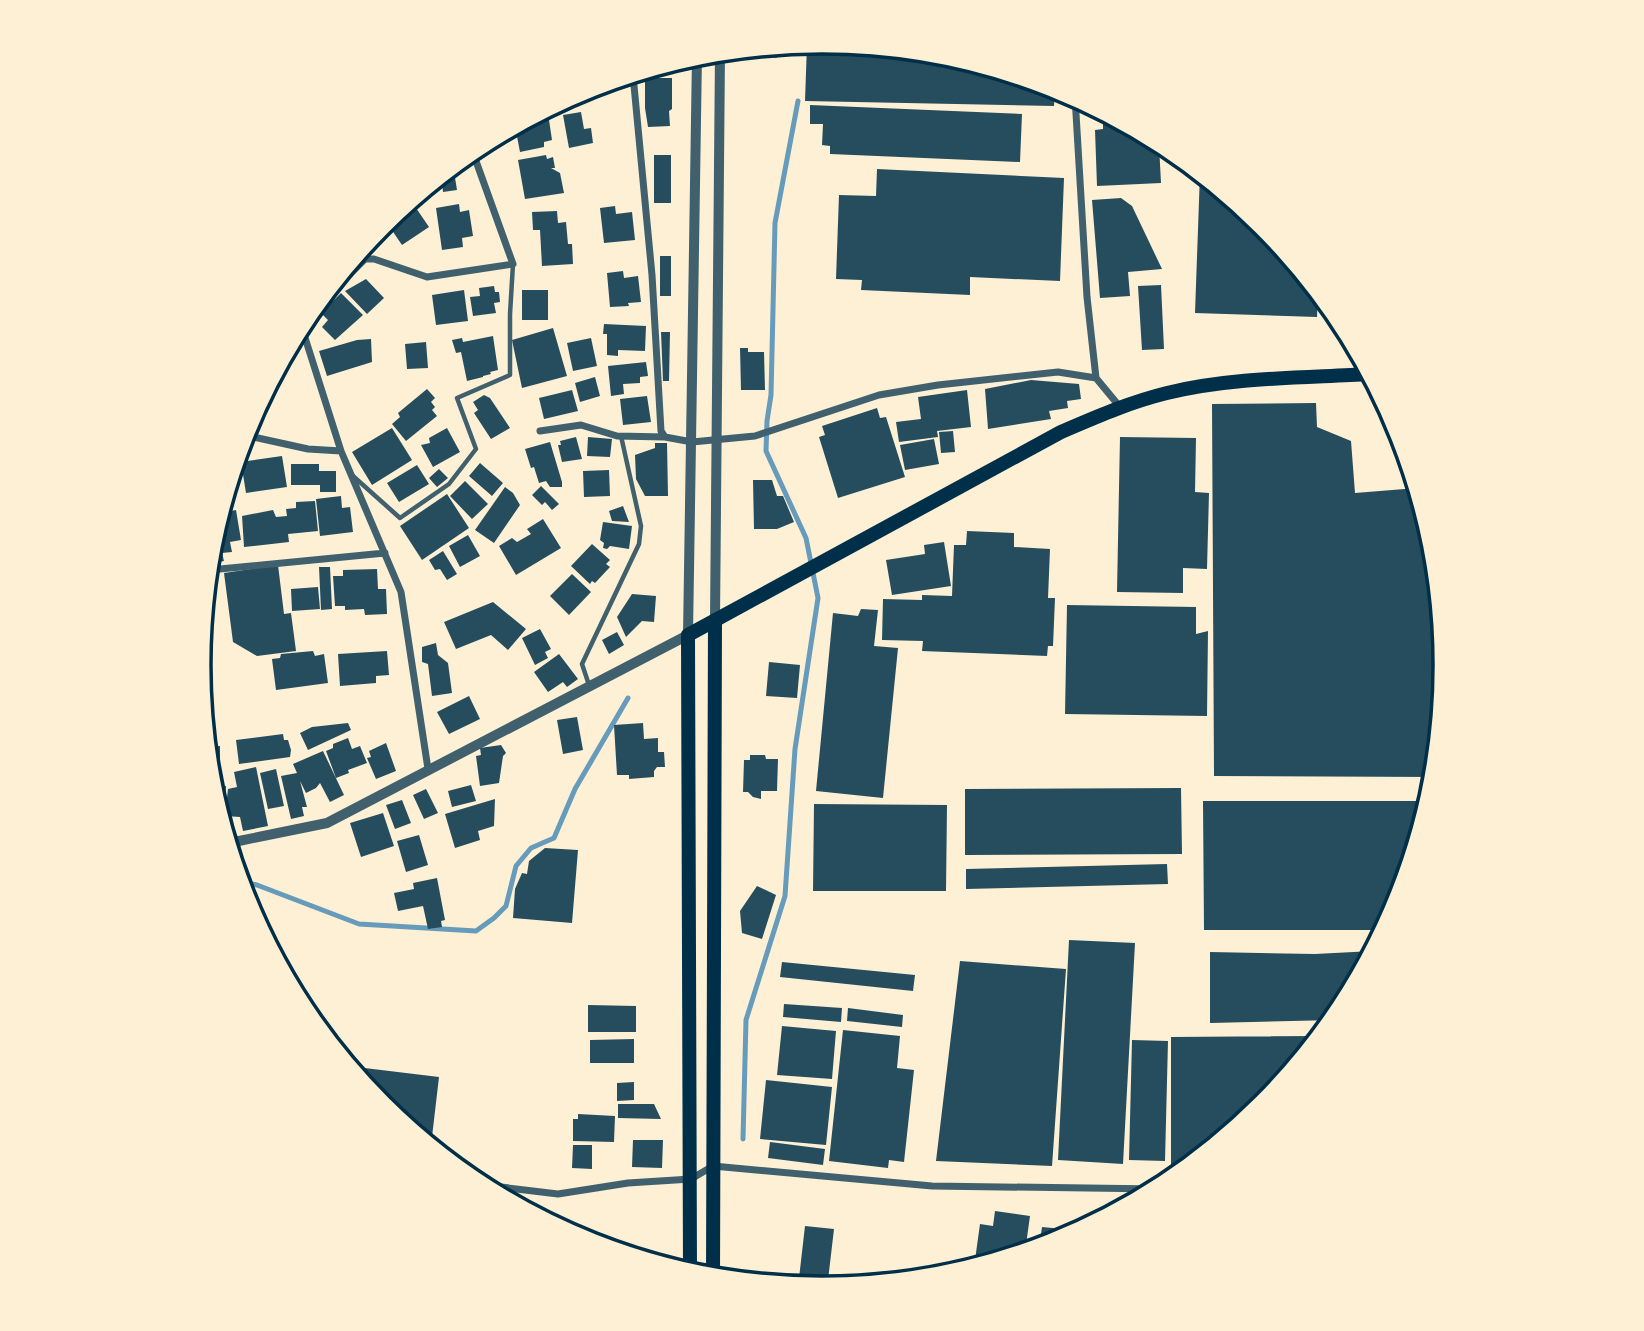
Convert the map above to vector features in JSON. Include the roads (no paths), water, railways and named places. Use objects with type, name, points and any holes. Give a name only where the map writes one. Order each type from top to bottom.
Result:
[{"type":"main road","points":[[690,1262],[688,635],[1061,432],[1120,407],[1167,393],[1219,383],[1359,375]]},
{"type":"main road","points":[[713,1267],[715,620]]},
{"type":"street","points":[[715,620],[720,63]]},
{"type":"street","points":[[237,841],[327,823],[688,635],[697,67]]},
{"type":"street","points":[[634,85],[652,275],[661,431],[665,437]]},
{"type":"street","points":[[1076,110],[1087,297],[1096,378],[1120,407]]},
{"type":"street","points":[[362,262],[365,259],[374,259],[427,277],[513,264],[476,161]]},
{"type":"street","points":[[307,338],[341,451],[401,592],[428,769]]},
{"type":"street","points":[[540,431],[581,425],[621,436],[665,437],[692,442],[716,440],[755,436],[879,395],[938,385],[1058,372],[1096,378]]},
{"type":"street","points":[[255,437],[308,449],[341,451]]},
{"type":"street","points":[[220,569],[385,553]]},
{"type":"street","points":[[504,1187],[558,1194],[628,1183],[691,1179],[713,1166],[932,1186],[1138,1189]]},
{"type":"lane","points":[[350,473],[400,519],[449,484],[463,467],[476,449],[457,398],[510,375],[513,264]]},
{"type":"lane","points":[[589,687],[582,664],[639,544],[641,526],[621,436]]},
{"type":"waterway","points":[[743,1139],[746,1020],[785,896],[795,749],[818,598],[806,538],[766,451],[771,395],[775,223],[798,101]]},
{"type":"waterway","points":[[251,884],[359,924],[476,931],[506,906],[516,866],[531,848],[554,838],[575,789],[628,698]]}]
